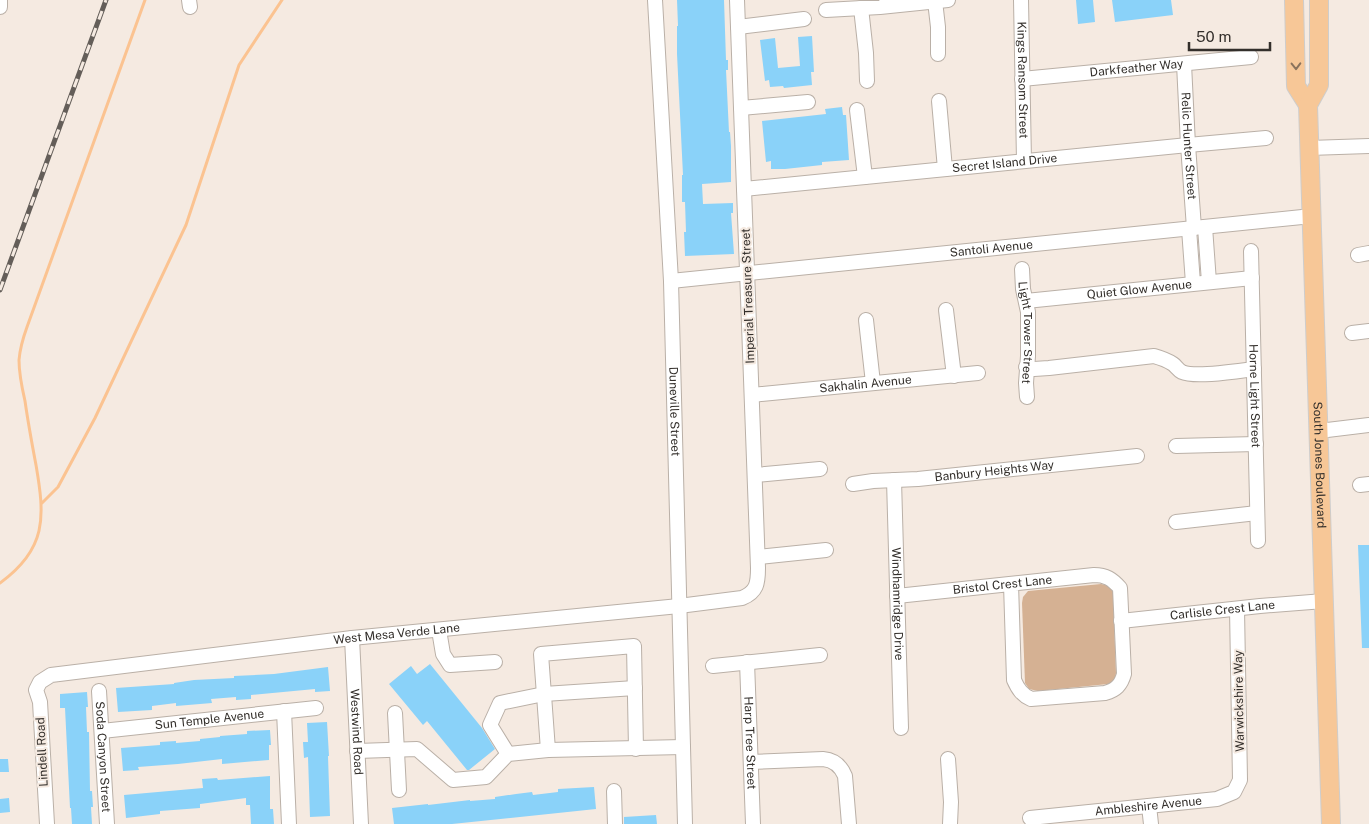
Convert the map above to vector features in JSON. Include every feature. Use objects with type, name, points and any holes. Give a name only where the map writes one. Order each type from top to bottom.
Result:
[{"type":"main road","name":"South Jones Boulevard","points":[[1294,0],[1296,86],[1308,106]]},
{"type":"main road","name":"South Jones Boulevard","points":[[1319,0],[1319,85],[1308,106],[1331,824]]},
{"type":"street","points":[[0,0],[0,7]]},
{"type":"street","name":"Duneville Street","points":[[655,0],[671,281],[685,824]]},
{"type":"street","name":"Imperial Treasure Street","points":[[737,0],[758,557],[758,578],[753,591]]},
{"type":"street","name":"Kings Ransom Street","points":[[1021,0],[1024,161]]},
{"type":"street","points":[[826,10],[856,5],[942,1],[938,27],[938,54]]},
{"type":"street","points":[[856,5],[866,53],[867,81]]},
{"type":"street","points":[[738,27],[804,19]]},
{"type":"street","name":"Darkfeather Way","points":[[1022,79],[1251,57]]},
{"type":"street","name":"Relic Hunter Street","points":[[1184,64],[1188,145],[1196,228],[1191,258],[1193,283]]},
{"type":"street","points":[[939,101],[945,169]]},
{"type":"street","points":[[742,108],[808,102]]},
{"type":"street","points":[[857,110],[864,177]]},
{"type":"street","name":"Secret Island Drive","points":[[744,189],[1266,138]]},
{"type":"street","points":[[1309,148],[1369,146]]},
{"type":"street","name":"Santoli Avenue","points":[[671,281],[1312,216]]},
{"type":"street","name":"Relic Hunter Street","points":[[1196,228],[1208,256],[1209,282]]},
{"type":"street","name":"Horne Light Street","points":[[1251,251],[1258,541]]},
{"type":"street","points":[[1191,258],[1208,256]]},
{"type":"street","name":"Light Tower Street","points":[[1022,269],[1023,289],[1028,312],[1027,397]]},
{"type":"street","name":"Quiet Glow Avenue","points":[[1026,301],[1252,278]]},
{"type":"street","points":[[946,310],[954,376]]},
{"type":"street","points":[[866,320],[873,383]]},
{"type":"street","points":[[1352,333],[1369,331]]},
{"type":"street","points":[[1026,367],[1034,369],[1049,368],[1154,356],[1171,363],[1181,372],[1189,374],[1254,369]]},
{"type":"street","name":"Sakhalin Avenue","points":[[752,395],[978,373]]},
{"type":"street","points":[[1319,431],[1369,425]]},
{"type":"street","points":[[1176,446],[1256,444]]},
{"type":"street","name":"Banbury Heights Way","points":[[853,484],[867,481],[918,479],[1137,456]]},
{"type":"street","points":[[755,476],[820,468]]},
{"type":"street","name":"Windhamridge Drive","points":[[894,480],[901,728]]},
{"type":"street","points":[[1176,522],[1257,513]]},
{"type":"street","points":[[758,557],[826,550]]},
{"type":"street","name":"Bristol Crest Lane","points":[[897,596],[1103,575],[1120,588],[1121,621]]},
{"type":"street","points":[[1011,584],[1014,680],[1017,688],[1031,699],[1105,693],[1119,687],[1124,674],[1121,621]]},
{"type":"street","name":"West Mesa Verde Lane","points":[[40,682],[51,675],[62,673],[352,638],[679,606],[742,598],[748,596],[753,591]]},
{"type":"street","name":"Carlisle Crest Lane","points":[[1121,621],[1324,601]]},
{"type":"street","name":"Warwickshire Way","points":[[1234,792],[1240,780],[1238,609]]},
{"type":"street","points":[[439,630],[443,654],[450,665],[495,662]]},
{"type":"street","name":"Westwind Road","points":[[352,638],[361,824]]},
{"type":"street","points":[[548,750],[541,654],[634,646],[636,749]]},
{"type":"street","points":[[713,666],[820,655]]},
{"type":"street","name":"Harp Tree Street","points":[[748,662],[753,824]]},
{"type":"street","name":"Lindell Road","points":[[40,682],[36,690],[40,702],[46,824]]},
{"type":"street","points":[[508,754],[490,725],[500,703],[544,694],[635,688]]},
{"type":"street","name":"Soda Canyon Street","points":[[100,690],[107,824]]},
{"type":"street","name":"Sun Temple Avenue","points":[[102,731],[316,708]]},
{"type":"street","points":[[284,711],[289,824]]},
{"type":"street","points":[[395,713],[399,790]]},
{"type":"street","points":[[357,751],[417,749],[453,780],[486,777],[508,754],[548,750],[683,747]]},
{"type":"street","points":[[948,759],[951,802],[950,824]]},
{"type":"street","points":[[751,762],[831,760],[843,769],[845,776],[848,824]]},
{"type":"street","points":[[614,790],[616,824]]},
{"type":"street","name":"Ambleshire Avenue","points":[[1030,818],[1217,799],[1234,792]]},
{"type":"street","points":[[1149,806],[1151,824]]},
{"type":"shaded area","points":[[1101,584],[1109,586],[1113,592],[1115,681],[1108,684],[1038,691],[1029,689],[1025,683],[1023,597],[1028,591]]},
{"type":"building","points":[[677,0],[724,0],[726,60],[728,60],[728,70],[726,70],[731,146],[731,182],[702,184],[703,204],[733,203],[733,213],[731,213],[734,254],[685,256],[684,232],[686,232],[685,202],[682,202],[683,175],[677,54]]},
{"type":"building","points":[[1076,0],[1093,0],[1095,22],[1078,24]]},
{"type":"building","points":[[1112,0],[1171,0],[1173,15],[1115,22]]},
{"type":"building","points":[[812,36],[814,72],[811,72],[812,85],[784,88],[783,86],[770,87],[769,80],[765,81],[760,40],[775,38],[778,68],[800,66],[798,37]]},
{"type":"building","points":[[842,107],[843,115],[846,115],[849,160],[822,162],[822,165],[771,169],[771,161],[766,162],[762,121],[826,114],[825,109]]},
{"type":"building","points":[[1358,545],[1369,545],[1369,648],[1362,648]]},
{"type":"building","points":[[430,664],[482,728],[495,749],[469,770],[467,770],[427,721],[423,725],[389,684],[411,666],[417,674]]},
{"type":"building","points":[[328,667],[330,691],[315,692],[315,689],[251,695],[251,699],[236,700],[236,697],[211,699],[212,703],[176,706],[176,703],[152,706],[152,710],[118,712],[116,688],[174,684],[194,680],[234,678],[234,676],[274,674]]},
{"type":"building","points":[[87,692],[90,791],[92,791],[93,807],[91,807],[92,824],[72,824],[65,708],[60,708],[60,694]]},
{"type":"building","points":[[327,722],[330,816],[310,817],[308,757],[304,758],[303,742],[308,742],[307,723]]},
{"type":"building","points":[[270,730],[269,760],[222,764],[222,759],[138,767],[139,770],[123,771],[121,748],[160,745],[160,742],[200,741],[200,739],[220,736],[247,734],[247,731]]},
{"type":"building","points":[[0,759],[8,759],[9,772],[0,772]]},
{"type":"building","points":[[270,776],[270,809],[273,809],[274,824],[251,824],[250,805],[246,805],[246,798],[200,804],[200,808],[160,811],[160,814],[126,818],[124,795],[203,788],[202,779],[217,778],[218,780]]},
{"type":"building","points":[[594,787],[596,809],[452,824],[394,824],[392,808],[495,799],[495,797],[532,792],[533,795],[558,792],[558,789]]},
{"type":"building","points":[[9,798],[10,812],[0,813],[0,799]]},
{"type":"building","points":[[656,815],[657,824],[624,824],[624,817]]},
{"type":"waterway","points":[[0,583],[27,558],[39,531],[41,516],[39,484],[21,381],[19,360],[22,343],[145,0]]},
{"type":"waterway","points":[[42,503],[58,487],[95,418],[186,225],[239,65],[282,0]]},
{"type":"railway","points":[[0,290],[106,0]]}]
